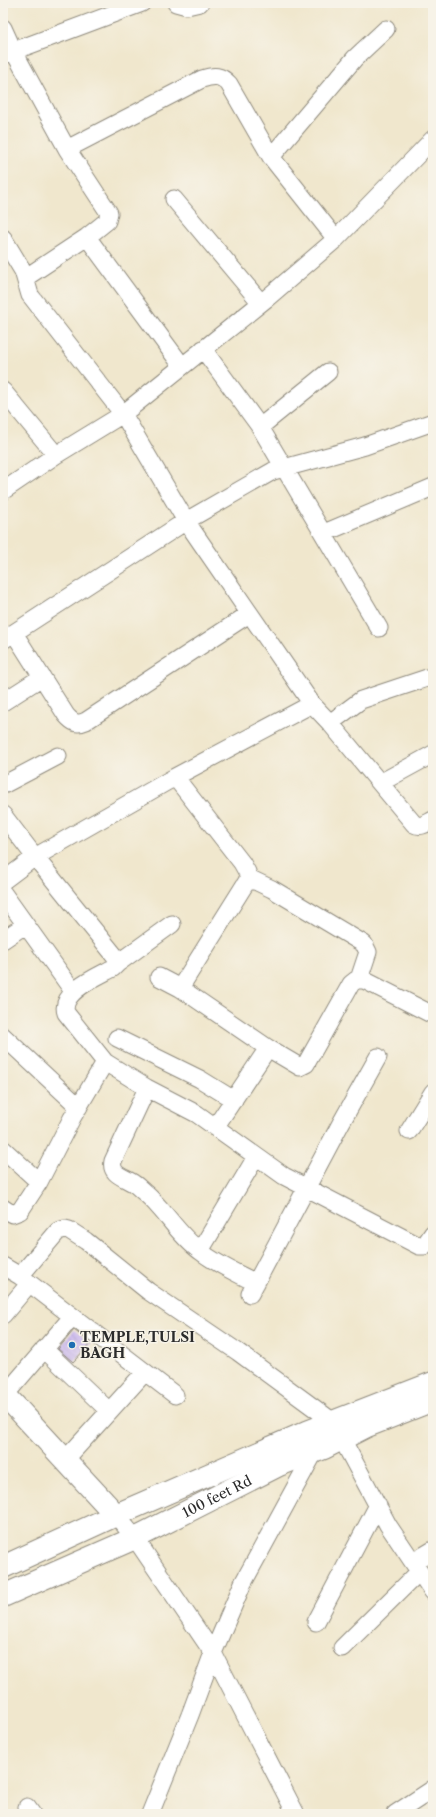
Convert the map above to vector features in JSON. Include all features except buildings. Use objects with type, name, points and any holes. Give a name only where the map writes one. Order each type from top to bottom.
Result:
[{"type":"main road","points":[[3,1567],[116,1515],[337,1430],[433,1383]]},
{"type":"main road","points":[[4,1394],[116,1515]]},
{"type":"main road","name":"100 feet Rd","points":[[3,1596],[135,1538],[279,1465],[315,1451],[337,1430],[367,1426],[433,1400]]},
{"type":"street","points":[[8,53],[142,3]]},
{"type":"street","points":[[176,3],[187,6],[200,3]]},
{"type":"street","points":[[3,28],[8,53],[67,149],[109,213],[106,221],[87,237],[25,278]]},
{"type":"street","points":[[272,157],[355,58],[386,29]]},
{"type":"street","points":[[67,149],[202,79],[213,75],[220,76],[229,84],[272,157],[336,239]]},
{"type":"street","points":[[3,491],[56,455],[122,414],[261,303],[336,239],[431,145]]},
{"type":"street","points":[[174,199],[261,303]]},
{"type":"street","points":[[87,237],[182,366]]},
{"type":"street","points":[[3,238],[21,267],[28,289],[33,298],[122,414],[186,521],[312,704],[330,723],[414,824],[418,826],[424,825],[433,820]]},
{"type":"street","points":[[203,349],[260,427],[324,533],[378,628]]},
{"type":"street","points":[[260,427],[328,372]]},
{"type":"street","points":[[3,391],[56,455]]},
{"type":"street","points":[[249,614],[82,723],[73,722],[66,716],[42,677],[9,637],[186,521],[273,471],[365,446],[433,422]]},
{"type":"street","points":[[324,533],[433,488]]},
{"type":"street","points":[[330,723],[361,700],[433,676]]},
{"type":"street","points":[[3,702],[42,677]]},
{"type":"street","points":[[3,881],[35,857],[175,777],[312,704]]},
{"type":"street","points":[[380,783],[433,754]]},
{"type":"street","points":[[3,785],[58,756]]},
{"type":"street","points":[[175,777],[242,863],[249,878],[272,889],[364,944],[368,952],[360,980]]},
{"type":"street","points":[[3,815],[115,956],[118,963]]},
{"type":"street","points":[[180,988],[249,878]]},
{"type":"street","points":[[3,894],[73,991]]},
{"type":"street","points":[[172,924],[113,968],[73,991],[65,1007],[66,1013],[105,1062],[147,1088],[197,1114],[216,1126],[256,1157],[284,1176],[419,1246],[424,1246],[432,1236]]},
{"type":"street","points":[[3,940],[25,925]]},
{"type":"street","points":[[160,977],[180,988],[268,1048],[298,1066],[304,1066],[351,984],[360,980],[364,980],[433,1015]]},
{"type":"street","points":[[3,1036],[78,1107]]},
{"type":"street","points":[[117,1038],[200,1079],[234,1100]]},
{"type":"street","points":[[216,1126],[268,1048]]},
{"type":"street","points":[[147,1088],[112,1166],[117,1175],[134,1183],[148,1195],[166,1217],[200,1251],[253,1289],[308,1188],[341,1123],[378,1057]]},
{"type":"street","points":[[3,1208],[12,1214],[17,1213],[38,1182],[78,1107],[105,1062]]},
{"type":"street","points":[[409,1131],[433,1092]]},
{"type":"street","points":[[3,1149],[38,1182]]},
{"type":"street","points":[[200,1251],[256,1157]]},
{"type":"street","points":[[3,1315],[58,1231],[65,1229],[68,1230],[92,1246],[148,1291],[238,1352],[337,1430],[388,1525],[433,1592]]},
{"type":"street","points":[[3,1266],[25,1280],[72,1318],[175,1395]]},
{"type":"street","points":[[4,1394],[72,1318]]},
{"type":"street","points":[[44,1350],[109,1411]]},
{"type":"street","points":[[65,1460],[145,1372]]},
{"type":"street","points":[[150,1814],[213,1653],[243,1583],[315,1451]]},
{"type":"street","points":[[316,1622],[378,1505]]},
{"type":"street","points":[[116,1515],[135,1538],[213,1653],[296,1814]]},
{"type":"street","points":[[342,1648],[433,1550]]},
{"type":"street","points":[[395,1814],[433,1789]]},
{"type":"place","name":"TEMPLE,TULSI BAGH","points":[[72,1345]]}]
